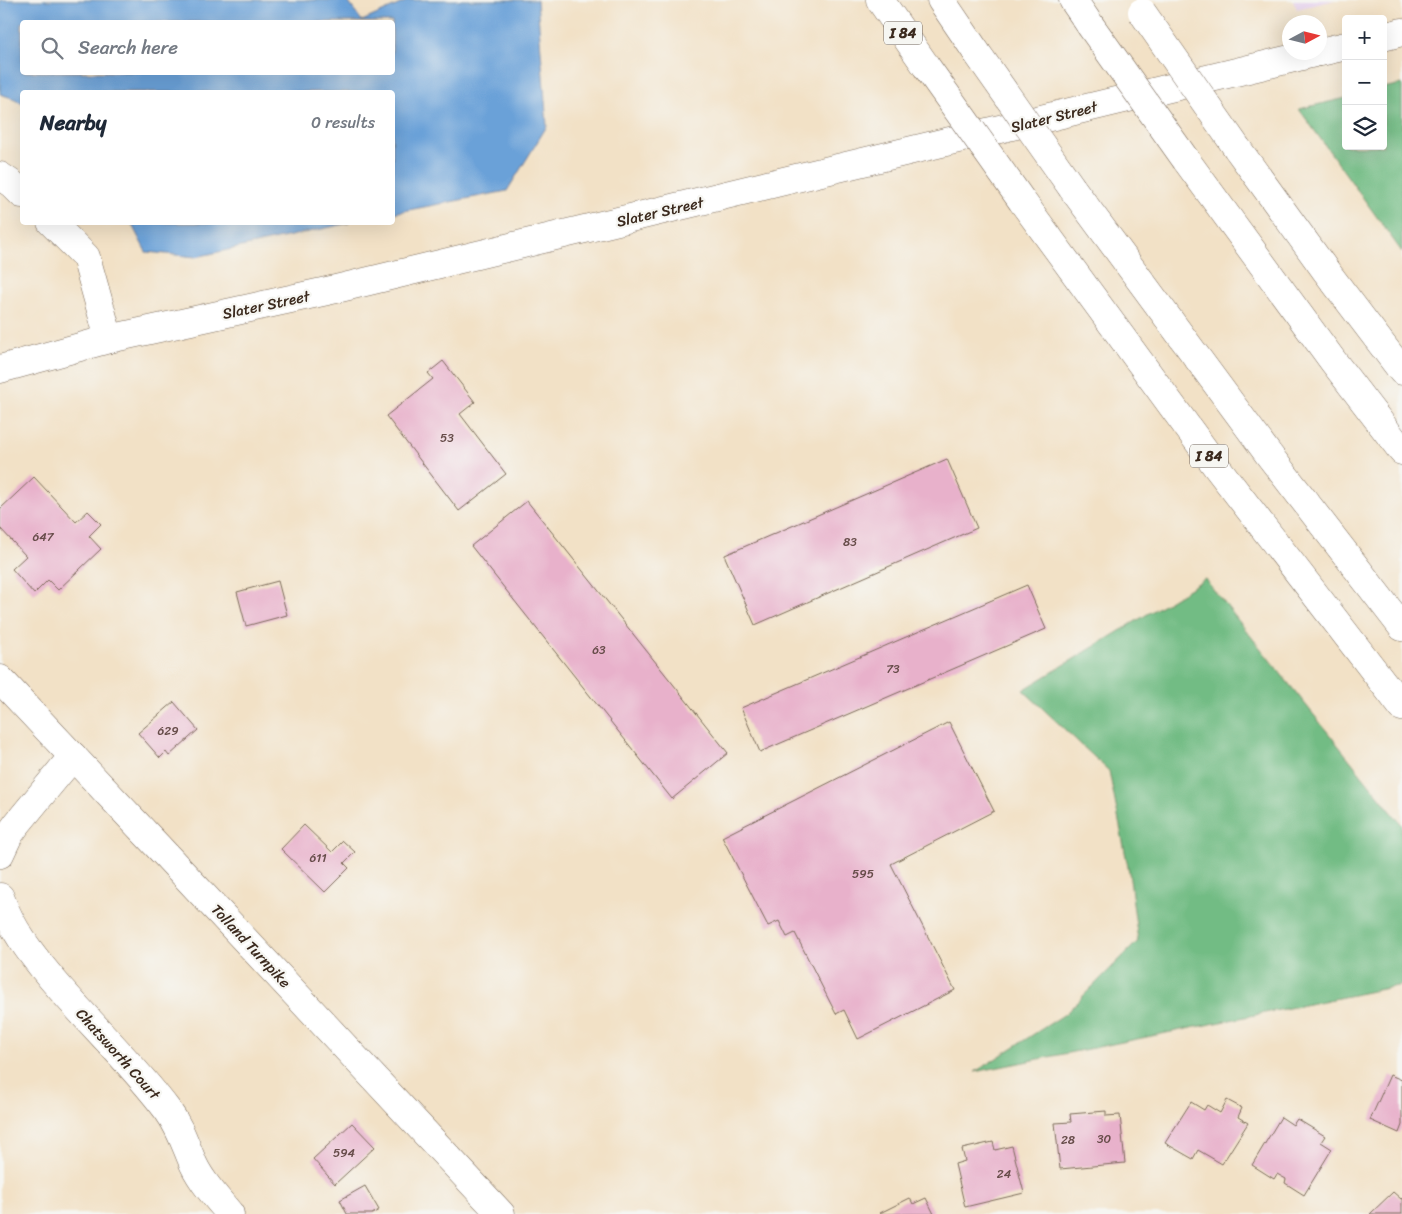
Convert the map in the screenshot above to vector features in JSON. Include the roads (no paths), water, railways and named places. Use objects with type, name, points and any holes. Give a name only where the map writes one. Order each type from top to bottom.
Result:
[{"type":"main road","name":"I 84","points":[[880,0],[1022,201],[1216,466],[1402,707]]},
{"type":"main road","points":[[941,0],[1072,188],[1264,447],[1402,628]]},
{"type":"main road","points":[[1073,0],[1186,160],[1402,451]]},
{"type":"main road","points":[[1138,6],[1237,148],[1402,371]]},
{"type":"main road","points":[[1387,36],[1402,32]]},
{"type":"main road","name":"Slater Street","points":[[1327,50],[1342,47]]},
{"type":"main road","name":"Slater Street","points":[[0,369],[109,339],[364,283],[1286,60]]},
{"type":"main road","points":[[0,176],[20,192]]},
{"type":"main road","points":[[54,225],[86,257],[109,339]]},
{"type":"main road","name":"Tolland Turnpike","points":[[0,679],[501,1214]]},
{"type":"main road","points":[[0,854],[16,824],[73,756]]},
{"type":"main road","name":"Chatsworth Court","points":[[0,896],[14,928],[33,956],[78,1010],[155,1094],[168,1111],[181,1132],[191,1159],[210,1190],[230,1214]]},
{"type":"water","points":[[0,0],[347,0],[361,20],[20,20],[20,75],[395,75],[395,20],[364,20],[409,0],[537,0],[547,126],[507,191],[395,213],[395,90],[20,90],[20,103],[0,94]]},
{"type":"water","points":[[132,225],[340,225],[196,257],[146,252]]}]
